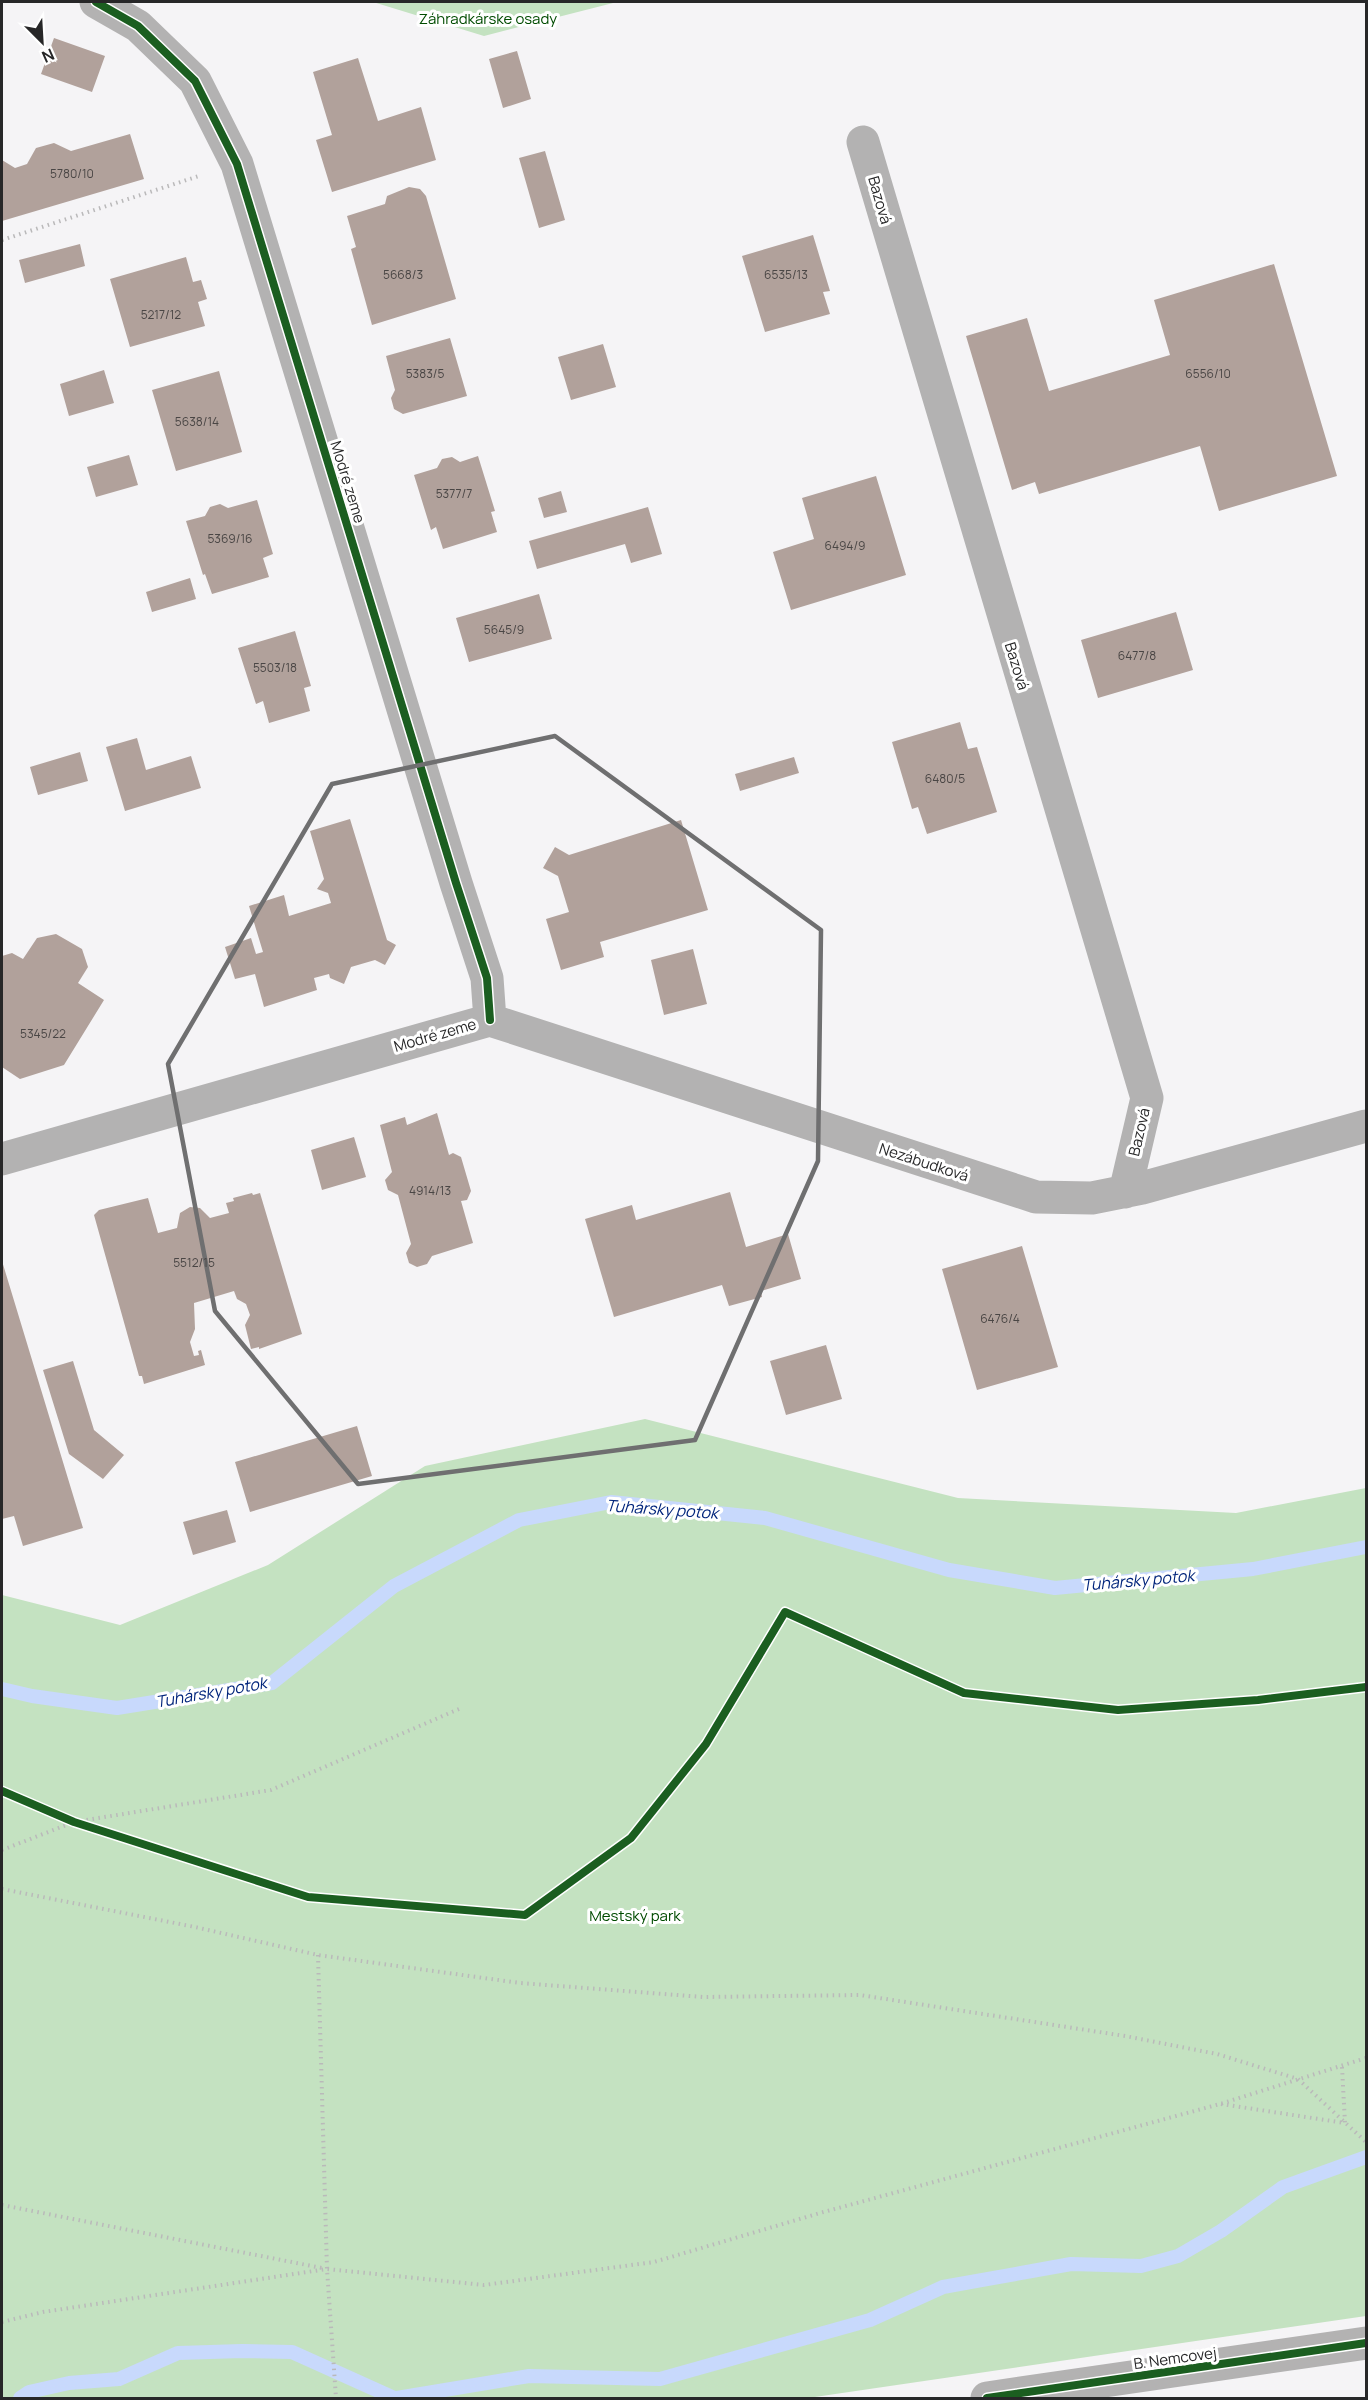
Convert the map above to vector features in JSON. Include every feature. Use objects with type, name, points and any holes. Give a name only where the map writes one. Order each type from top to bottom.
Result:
[{"type":"street","name":"Modré zeme","points":[[2,1159],[490,1020],[487,978],[452,871],[237,164],[195,81],[138,26],[96,2]]},
{"type":"street","name":"Bazová","points":[[863,142],[1147,1098],[1125,1192]]},
{"type":"street","name":"Nezábudková","points":[[490,1020],[1015,1192],[1053,1198],[1092,1198],[1125,1192],[1366,1126]]},
{"type":"street","name":"B. Nemcovej","points":[[987,2398],[1366,2343]]},
{"type":"path","points":[[2,240],[237,164]]},
{"type":"path","points":[[2,1791],[74,1822],[309,1897],[525,1915],[631,1838],[706,1744],[785,1612],[963,1693],[1118,1710],[1258,1700],[1366,1687]]},
{"type":"path","points":[[2,1851],[74,1822],[271,1790],[459,1709]]},
{"type":"path","points":[[2,1890],[195,1927],[318,1955],[520,1983],[704,1997],[860,1995],[1125,2036],[1217,2054],[1298,2079],[1365,2141]]},
{"type":"path","points":[[318,1955],[327,2269],[336,2398]]},
{"type":"path","points":[[2,2205],[327,2269],[484,2285],[654,2262],[820,2213],[1220,2104],[1366,2058]]},
{"type":"path","points":[[1342,2067],[1345,2123]]},
{"type":"path","points":[[1220,2104],[1345,2123]]},
{"type":"path","points":[[2,2322],[43,2312],[327,2269]]},
{"type":"highlighted area","points":[[555,736],[821,930],[818,1161],[695,1440],[358,1484],[215,1311],[168,1064],[332,784]]},
{"type":"green space","name":"Záhradkárske osady","points":[[373,2],[617,2],[484,36]]},
{"type":"green space","name":"Mestský park","points":[[645,1419],[958,1498],[1236,1513],[1366,1488],[1366,2316],[808,2398],[2,2398],[2,1595],[120,1625],[268,1565],[425,1466]]},
{"type":"building","points":[[54,38],[105,56],[92,92],[41,74]]},
{"type":"building","points":[[517,51],[531,99],[503,108],[489,59]]},
{"type":"building","points":[[358,58],[378,121],[421,107],[436,160],[332,192],[316,140],[332,135],[313,72]]},
{"type":"building","points":[[130,134],[144,179],[2,221],[2,160],[15,168],[27,164],[36,148],[54,143],[71,151]]},
{"type":"building","points":[[545,151],[565,220],[539,228],[519,158]]},
{"type":"building","points":[[409,187],[420,189],[426,196],[456,299],[372,325],[351,249],[356,247],[347,216],[385,204],[387,196]]},
{"type":"building","points":[[813,235],[830,291],[823,292],[830,314],[765,332],[742,256]]},
{"type":"building","points":[[80,244],[85,266],[25,283],[19,260]]},
{"type":"building","points":[[186,257],[193,282],[201,280],[207,299],[198,302],[205,326],[130,347],[110,279]]},
{"type":"building","points":[[1274,264],[1337,476],[1219,511],[1200,446],[1039,494],[1035,482],[1012,490],[966,336],[1027,318],[1049,391],[1170,355],[1154,300]]},
{"type":"building","points":[[450,338],[467,396],[403,414],[394,409],[391,398],[395,390],[386,356]]},
{"type":"building","points":[[603,344],[616,387],[571,400],[558,357]]},
{"type":"building","points":[[104,370],[114,403],[69,416],[60,384]]},
{"type":"building","points":[[219,371],[242,452],[176,471],[152,390]]},
{"type":"building","points":[[129,455],[138,485],[96,497],[87,467]]},
{"type":"building","points":[[478,456],[495,511],[491,512],[497,532],[443,549],[436,527],[431,530],[414,475],[437,468],[442,459],[452,457],[460,462]]},
{"type":"building","points":[[876,476],[906,575],[791,610],[773,552],[814,539],[802,498]]},
{"type":"building","points":[[561,491],[567,512],[544,518],[538,498]]},
{"type":"building","points":[[257,500],[273,554],[263,558],[269,577],[212,594],[205,574],[203,575],[186,521],[205,516],[210,507],[220,504],[228,508]]},
{"type":"building","points":[[648,507],[662,554],[631,563],[625,544],[537,569],[529,541]]},
{"type":"building","points":[[190,578],[196,599],[152,612],[146,592]]},
{"type":"building","points":[[539,594],[552,639],[469,662],[456,618]]},
{"type":"building","points":[[1176,612],[1193,670],[1098,698],[1081,640]]},
{"type":"building","points":[[295,631],[311,686],[304,688],[310,711],[269,723],[263,701],[256,704],[238,648]]},
{"type":"building","points":[[960,722],[968,749],[977,747],[997,812],[927,834],[918,807],[912,809],[892,742]]},
{"type":"building","points":[[137,738],[146,770],[191,756],[201,788],[125,811],[106,747]]},
{"type":"building","points":[[80,752],[88,781],[38,795],[30,767]]},
{"type":"building","points":[[794,757],[799,773],[740,791],[735,774]]},
{"type":"building","points":[[350,819],[387,940],[396,945],[385,965],[375,960],[351,967],[344,984],[330,978],[329,974],[314,978],[317,990],[264,1007],[255,974],[235,979],[225,947],[251,938],[256,954],[263,952],[249,906],[284,895],[289,916],[331,903],[328,893],[317,889],[324,879],[310,831]]},
{"type":"building","points":[[681,820],[708,910],[600,942],[604,957],[561,970],[546,919],[569,912],[558,876],[543,868],[555,847],[569,855]]},
{"type":"building","points":[[56,934],[82,949],[88,967],[78,983],[104,1000],[64,1065],[20,1079],[2,1067],[2,956],[12,953],[23,959],[37,938]]},
{"type":"building","points":[[693,949],[707,1004],[664,1015],[651,960]]},
{"type":"building","points":[[437,1113],[449,1155],[453,1153],[461,1157],[471,1191],[467,1200],[461,1201],[473,1243],[432,1256],[427,1264],[417,1267],[409,1263],[406,1253],[411,1244],[398,1195],[388,1190],[385,1180],[392,1172],[380,1125],[405,1117],[407,1125]]},
{"type":"building","points":[[354,1137],[366,1177],[322,1190],[311,1150]]},
{"type":"building","points":[[730,1192],[746,1247],[788,1234],[801,1279],[761,1291],[762,1297],[729,1306],[722,1285],[614,1317],[585,1219],[632,1205],[636,1220]]},
{"type":"building","points":[[252,1193],[253,1195],[260,1193],[302,1334],[259,1349],[259,1347],[251,1349],[245,1325],[250,1315],[246,1304],[237,1299],[234,1291],[194,1303],[195,1329],[190,1342],[194,1356],[199,1355],[198,1351],[201,1350],[205,1365],[144,1384],[142,1376],[139,1376],[94,1215],[99,1210],[148,1198],[158,1233],[177,1228],[180,1213],[190,1207],[200,1208],[210,1218],[229,1213],[226,1203],[234,1201],[233,1198]]},
{"type":"building","points":[[1022,1246],[1058,1367],[977,1390],[942,1269]]},
{"type":"building","points":[[2,1261],[83,1528],[23,1546],[14,1516],[2,1519]]},
{"type":"building","points":[[826,1345],[842,1399],[786,1415],[770,1361]]},
{"type":"building","points":[[73,1361],[94,1430],[124,1455],[103,1479],[69,1454],[43,1370]]},
{"type":"building","points":[[357,1426],[372,1476],[250,1512],[235,1462]]},
{"type":"building","points":[[227,1510],[236,1542],[193,1555],[183,1522]]},
{"type":"waterway","name":"Tuhársky potok","points":[[2,1689],[32,1696],[117,1708],[272,1683],[394,1586],[519,1520],[611,1502],[765,1518],[949,1570],[1055,1588],[1253,1569],[1366,1547]]},
{"type":"waterway","points":[[397,2398],[529,2376],[660,2379],[870,2320],[943,2287],[1071,2264],[1141,2266],[1178,2256],[1221,2231],[1283,2187],[1366,2157]]},
{"type":"waterway","points":[[20,2398],[29,2392],[69,2383],[119,2379],[178,2353],[242,2351],[292,2352],[394,2398]]},
{"type":"cycle path","points":[[96,2],[138,26],[195,81],[237,164],[487,978],[490,1020]]},
{"type":"cycle path","points":[[2,1791],[74,1822],[308,1897],[525,1915],[631,1838],[706,1744],[785,1612],[964,1693],[1118,1710],[1258,1700],[1366,1687]]},
{"type":"cycle path","points":[[987,2398],[1366,2343]]}]
